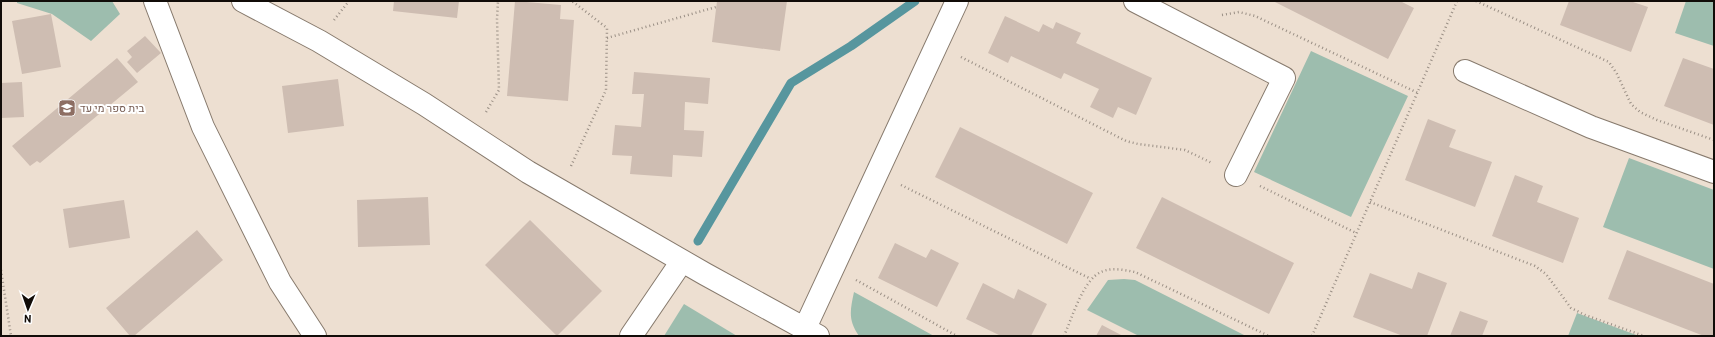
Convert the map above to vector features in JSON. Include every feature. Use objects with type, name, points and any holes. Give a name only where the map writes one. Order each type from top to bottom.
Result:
[{"type":"street","points":[[155,1],[203,128],[280,282],[314,336]]},
{"type":"street","points":[[243,1],[319,41],[472,135],[528,172],[682,261],[811,332],[832,268],[957,1]]},
{"type":"street","points":[[1135,1],[1284,78],[1236,175]]},
{"type":"street","points":[[1465,71],[1591,127],[1714,172]]},
{"type":"street","points":[[632,336],[682,261]]},
{"type":"path","points":[[472,135],[499,90],[496,19],[498,1]]},
{"type":"path","points":[[560,190],[606,90],[607,28],[572,1]]},
{"type":"path","points":[[1312,336],[1457,1]]},
{"type":"path","points":[[1476,1],[1609,62],[1617,74],[1631,104],[1640,112],[1657,120],[1714,140]]},
{"type":"path","points":[[607,38],[716,7]]},
{"type":"path","points":[[1177,23],[1239,12],[1254,16],[1418,93]]},
{"type":"path","points":[[936,45],[1126,141],[1185,150],[1356,233]]},
{"type":"path","points":[[877,173],[1091,278]]},
{"type":"path","points":[[1370,202],[1535,266],[1546,274],[1571,308],[1585,315],[1644,336]]},
{"type":"path","points":[[832,268],[957,336]]},
{"type":"path","points":[[1064,336],[1091,278],[1102,271],[1118,268],[1135,272],[1269,336]]},
{"type":"path","points":[[1,270],[11,336]]},
{"type":"green space","points":[[17,1],[112,1],[120,14],[91,41],[52,14],[17,3]]},
{"type":"green space","points":[[1686,1],[1714,1],[1714,46],[1675,33]]},
{"type":"green space","points":[[1311,51],[1408,96],[1351,217],[1254,172]]},
{"type":"green space","points":[[1629,158],[1714,190],[1714,269],[1603,227]]},
{"type":"green space","points":[[1108,280],[1135,280],[1246,336],[1139,336],[1087,310]]},
{"type":"green space","points":[[854,292],[934,336],[859,336],[853,325],[851,315]]},
{"type":"green space","points":[[684,304],[737,336],[664,336]]},
{"type":"green space","points":[[1577,313],[1639,336],[1568,336]]},
{"type":"building","points":[[394,1],[459,1],[457,18],[393,11]]},
{"type":"building","points":[[515,1],[561,5],[560,19],[574,20],[568,101],[507,96]]},
{"type":"building","points":[[717,1],[787,1],[780,51],[712,42]]},
{"type":"building","points":[[1273,1],[1400,1],[1414,8],[1388,59]]},
{"type":"building","points":[[1569,1],[1630,1],[1648,7],[1631,52],[1560,25]]},
{"type":"building","points":[[51,14],[61,67],[22,74],[12,21]]},
{"type":"building","points":[[1005,16],[1039,32],[1043,24],[1053,29],[1056,22],[1081,33],[1076,43],[1152,78],[1136,115],[1118,107],[1113,118],[1090,107],[1099,89],[1064,73],[1061,79],[1011,56],[1008,63],[988,53]]},
{"type":"building","points":[[145,36],[161,53],[137,73],[127,62],[132,57],[127,51]]},
{"type":"building","points":[[117,58],[138,82],[40,163],[37,161],[30,166],[12,146]]},
{"type":"building","points":[[1683,58],[1714,69],[1714,125],[1664,106]]},
{"type":"building","points":[[634,72],[710,78],[708,104],[685,102],[684,130],[704,131],[702,157],[673,155],[672,177],[630,174],[632,156],[612,155],[615,125],[641,127],[644,94],[632,94]]},
{"type":"building","points":[[338,79],[344,126],[288,133],[282,86]]},
{"type":"building","points":[[22,82],[24,117],[1,118],[1,83]]},
{"type":"building","points":[[1428,119],[1456,130],[1449,147],[1492,162],[1475,207],[1405,180]]},
{"type":"building","points":[[960,127],[1093,193],[1067,244],[935,177]]},
{"type":"building","points":[[1515,175],[1543,186],[1537,202],[1579,218],[1563,263],[1492,236]]},
{"type":"building","points":[[428,197],[430,245],[358,247],[357,200]]},
{"type":"building","points":[[1162,197],[1294,263],[1269,314],[1136,248]]},
{"type":"building","points":[[124,200],[130,238],[69,248],[63,209]]},
{"type":"building","points":[[530,220],[602,291],[557,336],[485,265]]},
{"type":"building","points":[[197,230],[223,260],[134,336],[130,336],[106,308]]},
{"type":"building","points":[[895,243],[926,258],[931,249],[959,263],[937,307],[878,278]]},
{"type":"building","points":[[1627,250],[1714,284],[1714,336],[1704,336],[1608,299]]},
{"type":"building","points":[[1418,272],[1447,283],[1427,336],[1403,336],[1353,317],[1370,273],[1412,289]]},
{"type":"building","points":[[983,283],[1014,299],[1018,289],[1047,304],[1031,336],[1001,336],[966,319]]},
{"type":"building","points":[[1460,311],[1488,321],[1482,336],[1450,336]]},
{"type":"building","points":[[1102,325],[1123,336],[1096,336]]},
{"type":"waterway","points":[[698,241],[791,83],[851,46],[915,1]]},
{"type":"place","name":"בית ספר מי עד","points":[[67,108]]}]
